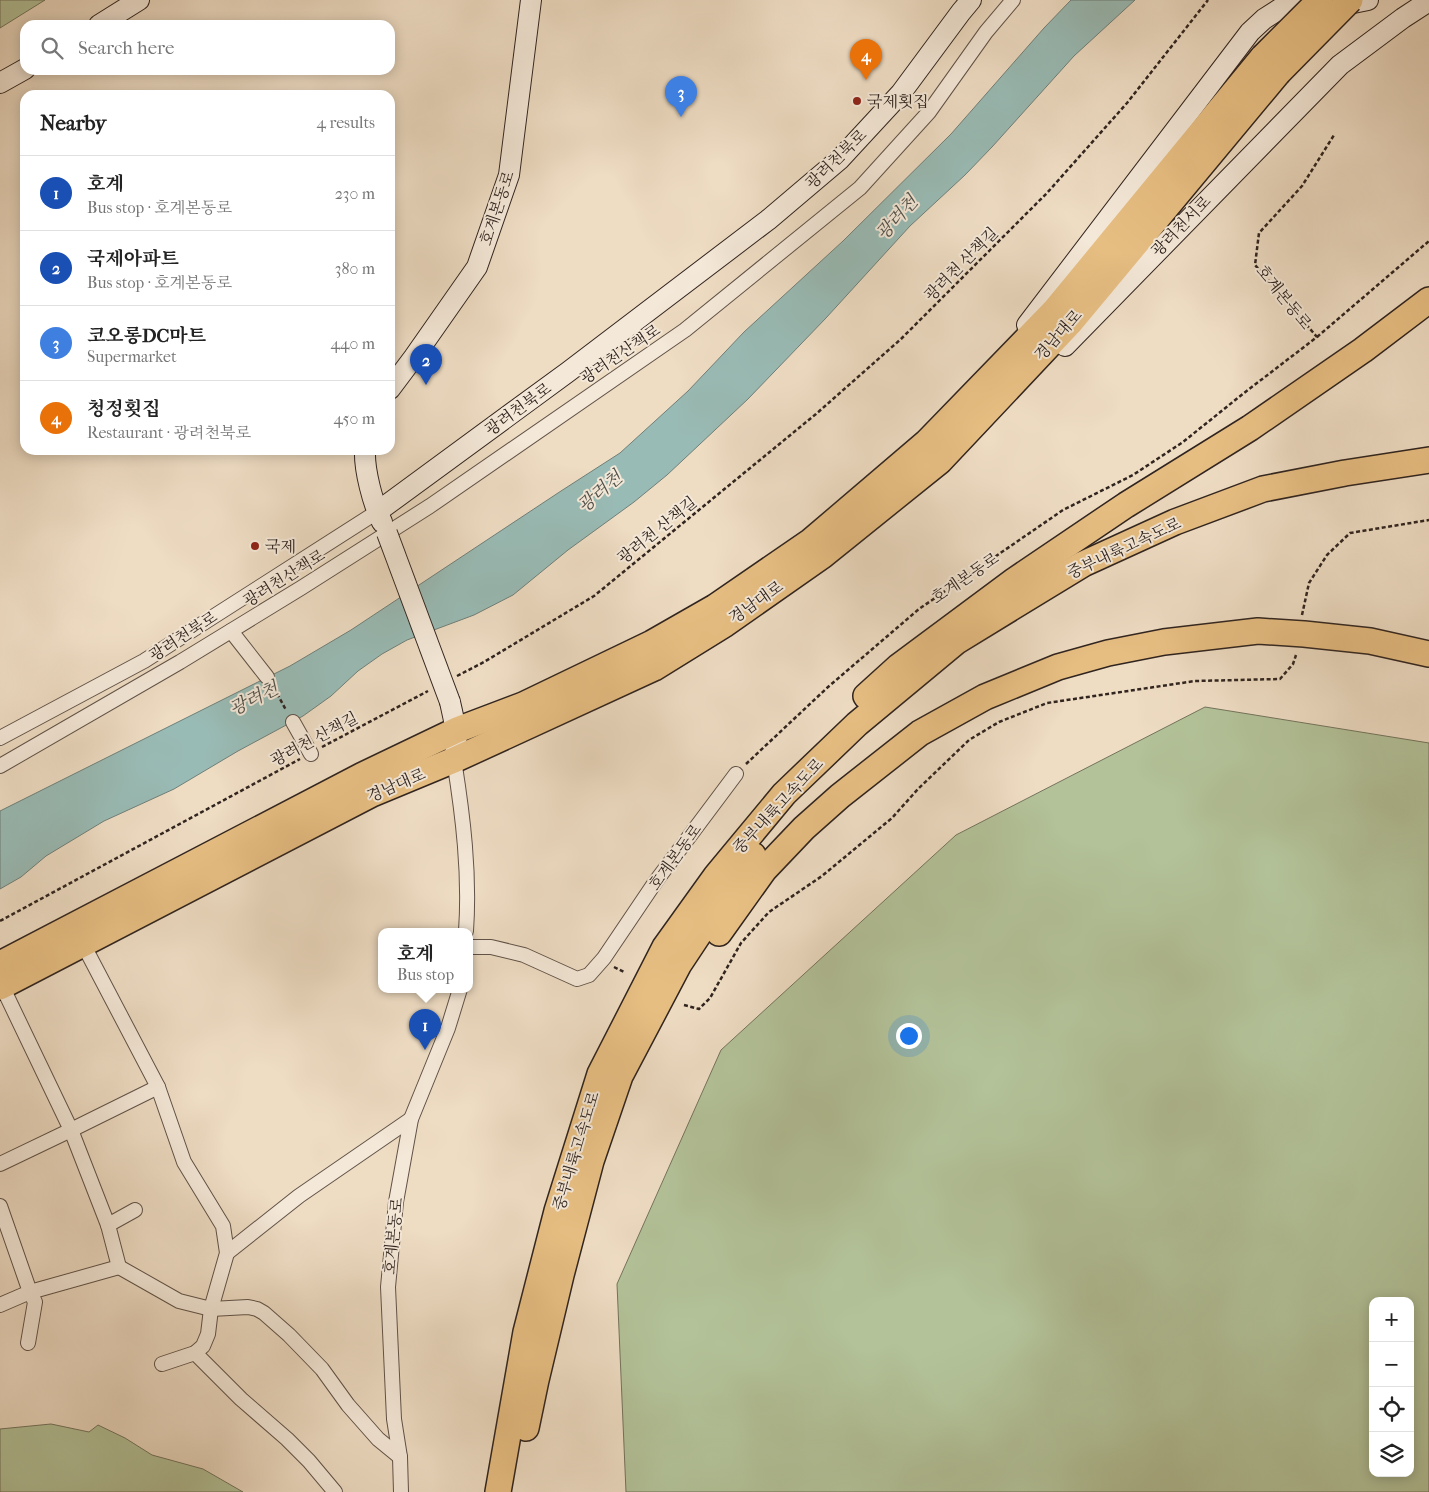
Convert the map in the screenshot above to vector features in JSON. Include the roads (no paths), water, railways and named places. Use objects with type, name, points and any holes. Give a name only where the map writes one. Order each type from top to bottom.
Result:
[{"type":"highway","name":"경남대로","points":[[1,979],[83,944],[372,794],[454,760],[654,668],[726,624],[822,556],[1070,323],[1320,0]]},
{"type":"highway","name":"경남대로","points":[[1270,65],[1350,0]]},
{"type":"highway","points":[[716,876],[776,787],[837,724],[898,667],[1015,580],[1126,505],[1250,428],[1363,350],[1429,300]]},
{"type":"highway","name":"경남대로","points":[[1,979],[361,776],[457,730],[523,704],[652,644],[715,608],[934,452]]},
{"type":"highway","name":"중부내륙고속도로","points":[[498,1492],[526,1332],[557,1210],[600,1074],[665,947],[716,876],[784,794],[857,724],[957,641],[1083,564],[1175,522],[1263,489],[1345,473],[1429,460]]},
{"type":"highway","name":"중부내륙고속도로","points":[[515,1492],[536,1380],[561,1275],[591,1161],[620,1076],[679,964],[750,859],[799,799],[875,723],[964,653],[1053,595],[1144,548],[1244,511],[1339,485],[1429,469]]},
{"type":"highway","points":[[591,1161],[634,1070],[700,960],[764,870],[804,828],[840,796],[920,734],[985,698],[1058,667],[1108,653],[1164,642],[1258,631],[1370,641],[1429,654]]},
{"type":"street","points":[[107,20],[139,0]]},
{"type":"street","name":"호계본동로","points":[[395,382],[477,267],[509,175],[530,0]]},
{"type":"street","name":"광려천북로","points":[[0,738],[144,661],[377,512],[630,326],[768,220],[840,160],[901,93],[971,0]]},
{"type":"street","name":"광려천산책로","points":[[0,766],[301,588],[430,506],[685,330],[860,188],[929,112],[986,32],[1014,0]]},
{"type":"street","points":[[934,452],[1032,318],[1250,32],[1264,19],[1281,8],[1319,10],[1368,0]]},
{"type":"street","name":"광려천서로","points":[[934,452],[1018,395],[1340,65],[1429,1]]},
{"type":"street","points":[[0,83],[20,72]]},
{"type":"street","points":[[365,455],[364,461],[377,512],[387,533],[450,702],[457,730],[457,746],[454,760],[461,804],[468,903],[466,928]]},
{"type":"street","points":[[231,630],[267,677]]},
{"type":"street","points":[[293,722],[311,754]]},
{"type":"street","name":"호계본동로","points":[[473,947],[491,947],[524,955],[577,979],[589,975],[604,958],[656,881],[736,774]]},
{"type":"street","points":[[83,944],[158,1086],[184,1162],[223,1226],[227,1253],[211,1308],[208,1334],[203,1346],[195,1353],[162,1364]]},
{"type":"street","points":[[1,979],[71,1130],[108,1225],[119,1267]]},
{"type":"street","name":"호계본동로","points":[[401,1492],[400,1457],[394,1418],[388,1287],[396,1202],[411,1119],[448,1028],[459,993]]},
{"type":"street","points":[[0,1164],[158,1086]]},
{"type":"street","points":[[227,1253],[299,1196],[411,1119]]},
{"type":"street","points":[[0,1206],[35,1302],[28,1343]]},
{"type":"street","points":[[108,1225],[135,1210]]},
{"type":"street","points":[[0,1305],[30,1292],[119,1267],[179,1301],[211,1308],[248,1307],[257,1309],[289,1335],[322,1369],[366,1426],[378,1439],[400,1457]]},
{"type":"street","points":[[195,1353],[241,1399],[287,1439],[309,1461],[335,1492]]},
{"type":"water","name":"광려천","points":[[1071,0],[1135,0],[1074,56],[992,147],[910,226],[826,318],[748,399],[667,475],[634,502],[568,550],[513,595],[474,615],[407,640],[382,654],[358,671],[331,696],[303,716],[238,751],[174,789],[104,821],[46,856],[21,877],[0,889],[0,811],[290,666],[351,630],[620,453],[688,391],[744,332],[843,241],[951,134]]},
{"type":"place","name":"청정횟집","points":[[866,80]]},
{"type":"place","name":"국제횟집","points":[[857,101]]},
{"type":"place","name":"코오롱DC마트","points":[[681,117]]},
{"type":"place","name":"국제아파트","points":[[426,385]]},
{"type":"place","name":"국제","points":[[255,546]]},
{"type":"place","name":"호계","points":[[425,1050]]}]
